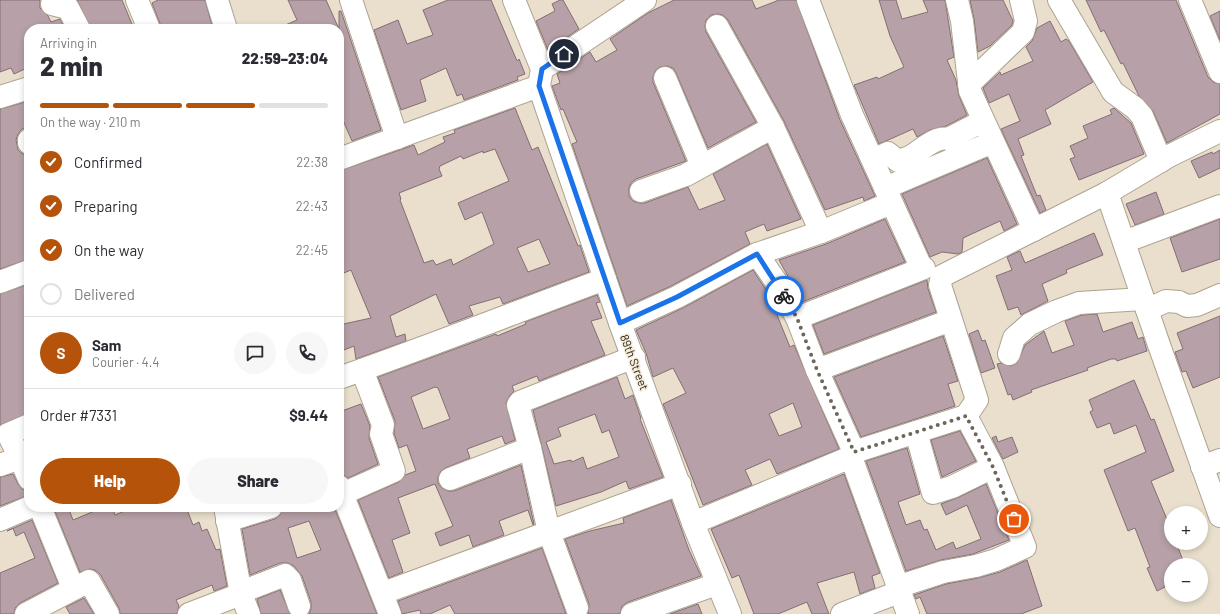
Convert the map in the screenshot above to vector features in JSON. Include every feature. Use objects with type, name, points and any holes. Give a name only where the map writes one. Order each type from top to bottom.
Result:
[{"type":"street","points":[[137,0],[147,24]]},
{"type":"street","points":[[217,0],[224,24]]},
{"type":"street","points":[[351,0],[398,138]]},
{"type":"street","name":"89th Street","points":[[514,0],[541,77],[620,323],[634,357],[717,584],[730,614]]},
{"type":"street","points":[[344,157],[398,138],[541,77],[645,0]]},
{"type":"street","points":[[694,523],[853,454],[966,416],[977,400],[951,320],[932,275],[921,267],[888,195],[852,115],[808,0]]},
{"type":"street","points":[[957,0],[962,21],[970,91],[1034,230]]},
{"type":"street","points":[[969,84],[1023,32],[1026,21],[1021,0]]},
{"type":"street","points":[[1059,0],[1113,92],[1142,116],[1161,161]]},
{"type":"street","points":[[1190,0],[1220,72]]},
{"type":"street","points":[[52,4],[68,8],[76,24]]},
{"type":"street","points":[[717,26],[773,127],[821,232]]},
{"type":"street","points":[[665,78],[702,166]]},
{"type":"street","points":[[0,97],[24,90]]},
{"type":"street","points":[[873,160],[888,153],[898,161],[912,156],[934,142],[944,138],[948,139],[983,121]]},
{"type":"street","points":[[641,191],[686,175],[773,127]]},
{"type":"street","points":[[797,318],[932,275],[942,276],[945,273],[1107,193],[1161,161],[1220,132]]},
{"type":"street","points":[[620,323],[677,297],[757,254],[821,232],[888,195],[993,142]]},
{"type":"street","points":[[1107,193],[1145,305],[1215,459],[1220,516]]},
{"type":"street","points":[[1124,242],[1220,206]]},
{"type":"street","points":[[757,254],[777,283],[797,318],[817,370],[853,454],[898,589],[908,614]]},
{"type":"street","points":[[0,282],[24,273]]},
{"type":"street","points":[[344,376],[605,280]]},
{"type":"street","points":[[1009,354],[1014,338],[1030,324],[1057,310],[1079,303],[1145,305],[1166,301],[1179,302],[1187,306],[1197,305],[1220,295]]},
{"type":"street","points":[[817,370],[951,320]]},
{"type":"street","points":[[577,608],[549,532],[518,403],[634,357]]},
{"type":"street","points":[[344,489],[394,471],[381,434],[383,425],[362,370]]},
{"type":"street","points":[[842,614],[898,589],[943,572],[976,566],[1023,549],[1025,545],[993,467],[966,416]]},
{"type":"street","points":[[21,468],[8,434],[24,427]]},
{"type":"street","points":[[916,432],[933,492],[952,487],[993,467]]},
{"type":"street","points":[[450,479],[530,448]]},
{"type":"street","points":[[383,594],[680,484]]},
{"type":"street","points":[[344,497],[390,614]]},
{"type":"street","points":[[0,520],[24,510]]},
{"type":"street","points":[[42,512],[72,588]]},
{"type":"street","points":[[241,512],[226,514],[241,593],[250,614]]},
{"type":"street","points":[[189,614],[285,575],[290,580],[299,606]]},
{"type":"street","points":[[26,614],[72,588],[91,582],[108,614]]},
{"type":"street","points":[[632,614],[717,584]]},
{"type":"building","points":[[0,0],[40,0],[40,8],[48,16],[51,22],[60,19],[62,24],[24,24],[24,69],[14,74],[11,68],[0,72]]},
{"type":"building","points":[[77,0],[122,0],[132,24],[89,24]]},
{"type":"building","points":[[158,0],[205,0],[212,24],[160,24],[152,3]]},
{"type":"building","points":[[288,0],[326,0],[337,24],[288,24],[297,20]]},
{"type":"building","points":[[448,0],[491,0],[517,61],[519,59],[525,74],[517,77],[518,80],[464,100],[462,94],[457,96],[446,68],[420,80],[426,101],[401,110],[374,30],[398,20],[407,44],[433,35],[423,10]]},
{"type":"building","points":[[563,0],[579,29],[548,50],[536,21],[555,11],[552,4]]},
{"type":"building","points":[[674,0],[752,0],[756,9],[779,0],[796,0],[840,120],[875,196],[864,201],[863,197],[825,210],[784,121],[728,20],[723,15],[711,15],[706,20],[706,32],[756,122],[708,148],[676,73],[673,68],[667,66],[660,67],[655,71],[653,82],[686,161],[636,179],[631,183],[629,188],[629,196],[633,201],[645,203],[688,187],[699,210],[725,200],[713,174],[767,144],[801,219],[767,231],[764,224],[745,232],[750,244],[671,286],[627,306],[572,144],[577,142],[563,109],[561,110],[552,86],[560,83],[557,74],[590,52],[596,62],[617,50],[610,39],[648,13]]},
{"type":"building","points":[[879,0],[896,0],[902,19],[928,12],[923,0],[945,0],[954,57],[947,60],[956,80],[959,96],[967,115],[946,126],[930,130],[917,137],[913,129],[879,144],[854,85],[877,77],[878,79],[904,67],[890,36]]},
{"type":"building","points":[[970,0],[1003,0],[1013,21],[1012,25],[990,46],[978,52],[974,19]]},
{"type":"building","points":[[1086,0],[1176,0],[1208,77],[1213,82],[1220,84],[1220,114],[1167,143],[1153,111],[1139,96],[1123,63],[1121,64],[1104,30],[1101,32]]},
{"type":"building","points":[[339,11],[341,11],[381,130],[352,141],[344,123],[344,24],[339,24]]},
{"type":"building","points":[[1220,11],[1220,40],[1210,16]]},
{"type":"building","points":[[1050,21],[1061,42],[1066,39],[1069,41],[1093,82],[1045,110],[1051,124],[1018,139],[1024,155],[1021,156],[1037,196],[1040,195],[1046,210],[1040,213],[1001,129],[1020,121],[1009,94],[989,103],[983,88],[1000,72],[1001,75],[1033,61],[1026,47],[1032,41],[1037,28]]},
{"type":"building","points":[[24,102],[24,129],[18,134],[16,140],[18,150],[24,154],[24,261],[0,269],[0,109]]},
{"type":"building","points":[[515,108],[532,150],[538,147],[578,246],[580,245],[589,272],[503,304],[500,297],[469,306],[473,315],[449,324],[436,294],[390,316],[396,337],[405,334],[406,341],[356,359],[354,346],[344,350],[344,324],[371,318],[351,270],[344,273],[344,169],[414,145],[418,155],[445,142],[443,137],[455,133],[454,130]],"holes":[[[495,149],[509,181],[458,203],[465,220],[482,212],[494,244],[453,265],[451,259],[436,265],[433,260],[424,263],[400,200],[399,193],[442,176],[439,169],[440,166],[461,156],[463,159],[483,151],[483,153]],[[539,239],[550,264],[528,272],[517,248]]]},
{"type":"building","points":[[1114,108],[1131,123],[1144,154],[1079,180],[1070,159],[1075,157],[1070,146],[1088,138],[1083,126],[1112,114],[1110,110]]},
{"type":"building","points":[[1220,150],[1220,168],[1199,178],[1191,161],[1212,152],[1213,154]]},
{"type":"building","points":[[987,158],[1017,224],[1004,231],[1000,221],[963,238],[962,252],[958,254],[942,252],[930,257],[902,194]]},
{"type":"building","points":[[1156,192],[1164,214],[1135,225],[1126,204]]},
{"type":"building","points":[[885,219],[905,262],[802,302],[779,260],[826,244]]},
{"type":"building","points":[[1220,219],[1220,259],[1182,272],[1170,238]]},
{"type":"building","points":[[1094,233],[1103,255],[1066,270],[1067,273],[1042,284],[1048,301],[1021,315],[1018,307],[1008,310],[996,276],[1012,270],[1007,257],[1020,251],[1025,263]]},
{"type":"building","points":[[753,270],[768,293],[790,347],[794,345],[839,449],[777,474],[770,459],[745,470],[752,485],[703,505],[663,404],[686,393],[673,368],[653,377],[646,353],[636,330],[683,308]],"holes":[[[793,403],[802,427],[779,436],[769,414]]]},
{"type":"building","points":[[927,280],[928,289],[936,312],[824,354],[813,325]]},
{"type":"building","points":[[24,286],[24,415],[0,425],[0,294]]},
{"type":"building","points":[[597,295],[600,302],[596,303],[602,318],[591,321],[605,355],[539,381],[537,376],[512,386],[514,391],[506,403],[515,440],[505,444],[502,436],[467,449],[470,458],[441,471],[438,477],[438,483],[442,488],[448,491],[454,491],[521,465],[534,524],[533,525],[528,510],[499,521],[504,535],[473,547],[469,535],[440,546],[435,533],[453,526],[435,484],[398,498],[410,533],[392,540],[403,572],[389,578],[358,500],[399,482],[405,475],[416,471],[407,445],[399,448],[394,433],[395,421],[378,377],[496,334],[497,336],[526,324],[525,322]],"holes":[[[435,387],[438,388],[450,419],[423,429],[411,397]]]},
{"type":"building","points":[[1097,314],[1103,332],[1132,322],[1138,339],[1143,337],[1147,351],[1117,361],[1116,359],[1111,359],[1087,368],[1088,370],[1031,390],[1032,392],[1013,400],[1011,394],[1008,395],[997,364],[1001,363],[1011,366],[1017,363],[1025,345],[1044,331],[1052,353],[1074,345],[1065,321],[1082,315]]},
{"type":"building","points":[[1220,316],[1220,377],[1193,388],[1186,371],[1182,372],[1175,352],[1183,349],[1177,333]]},
{"type":"building","points":[[978,330],[982,341],[985,340],[995,368],[981,373],[969,334]]},
{"type":"building","points":[[943,336],[958,381],[948,384],[955,406],[861,437],[834,377]]},
{"type":"building","points":[[617,377],[625,399],[633,395],[641,418],[640,419],[663,477],[629,489],[626,481],[601,492],[556,506],[533,410]],"holes":[[[595,414],[602,433],[609,430],[619,457],[587,469],[583,457],[572,462],[571,460],[554,464],[546,442],[561,436],[558,428]]]},
{"type":"building","points":[[1134,380],[1151,420],[1154,419],[1174,471],[1151,481],[1164,512],[1164,550],[1179,550],[1182,558],[1164,558],[1164,588],[1157,591],[1147,568],[1150,567],[1135,528],[1128,531],[1104,470],[1146,452],[1136,425],[1114,434],[1110,423],[1097,428],[1090,412],[1093,410],[1089,400]]},
{"type":"building","points":[[361,404],[370,426],[369,438],[378,464],[348,478],[344,475],[344,410]]},
{"type":"building","points":[[960,431],[976,461],[942,477],[931,440]]},
{"type":"building","points":[[996,436],[998,442],[1012,437],[1018,452],[1003,459],[992,438]]},
{"type":"building","points":[[907,448],[920,494],[898,502],[906,525],[920,520],[924,530],[927,529],[936,550],[953,542],[956,549],[981,539],[967,505],[946,515],[941,504],[986,484],[1009,540],[973,554],[941,560],[906,571],[866,461]]},
{"type":"building","points":[[13,474],[18,484],[24,490],[24,497],[0,506],[0,477]]},
{"type":"building","points":[[844,474],[880,573],[872,576],[875,588],[860,594],[854,572],[817,583],[829,614],[812,614],[807,602],[778,614],[754,614],[739,575],[732,578],[711,529]]},
{"type":"building","points":[[671,500],[689,550],[701,576],[628,602],[622,606],[620,614],[588,614],[589,604],[565,539],[624,523],[623,518]]},
{"type":"building","points":[[55,512],[70,512],[73,520],[92,512],[114,512],[115,515],[122,512],[188,512],[193,525],[199,522],[202,531],[207,529],[216,550],[220,549],[227,586],[214,591],[212,585],[176,600],[179,606],[177,614],[120,614],[119,608],[100,574],[95,570],[90,569],[80,572]]},
{"type":"building","points":[[281,512],[336,512],[377,614],[309,614],[311,602],[302,576],[294,566],[288,563],[280,563],[250,575],[242,529],[275,519]],"holes":[[[309,521],[321,550],[297,558],[288,528]]]},
{"type":"building","points":[[32,520],[58,583],[20,603],[15,608],[14,614],[0,614],[0,573],[35,558],[24,532],[16,536],[13,528]]},
{"type":"building","points":[[542,548],[566,614],[455,614],[450,605],[430,614],[421,614],[420,610],[402,614],[398,601]]},
{"type":"building","points":[[1027,560],[1042,606],[1021,614],[927,614],[920,597],[916,599],[914,595],[946,584],[1000,572]]},
{"type":"building","points":[[280,590],[290,614],[261,614],[257,599]]},
{"type":"building","points":[[84,598],[94,614],[70,614],[66,607]]},
{"type":"building","points":[[698,604],[702,614],[670,614]]},
{"type":"way so far","points":[[784,296],[797,318],[817,370],[854,452],[966,416],[993,467],[1014,519]]},
{"type":"route","points":[[564,54],[542,69],[539,86],[620,323],[677,297],[757,254],[784,296]]}]
